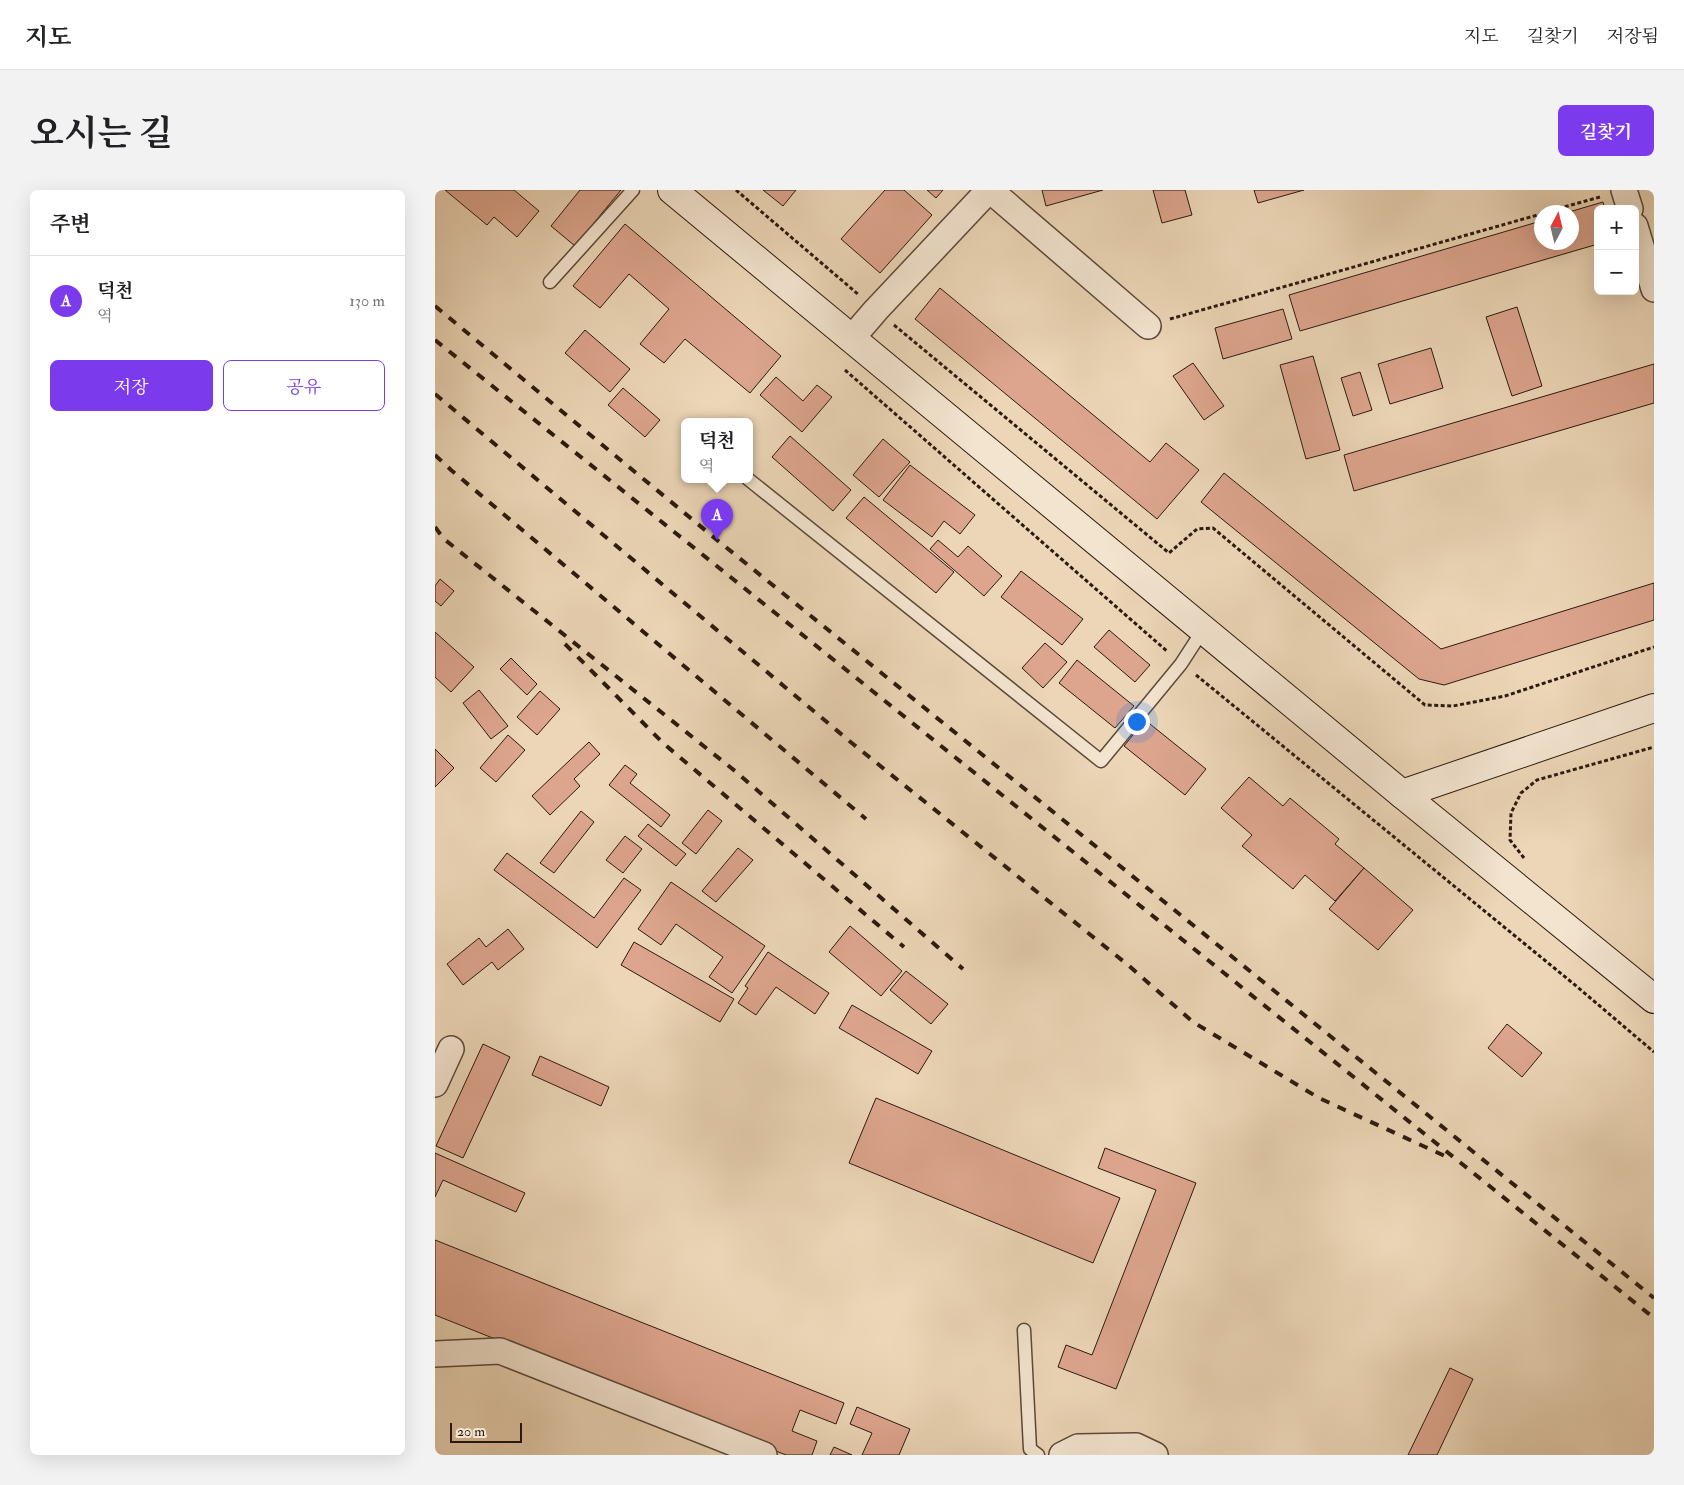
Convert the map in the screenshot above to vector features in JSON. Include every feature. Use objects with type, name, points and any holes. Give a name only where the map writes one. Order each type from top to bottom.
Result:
[{"type":"main road","points":[[672,190],[1402,794],[1654,999]]},
{"type":"main road","points":[[1402,794],[1654,708]]},
{"type":"street","points":[[851,339],[989,190],[1148,326]]},
{"type":"street","points":[[1625,190],[1629,205]]},
{"type":"street","points":[[1639,239],[1654,288]]},
{"type":"street","points":[[435,1084],[451,1049]]},
{"type":"street","points":[[435,1354],[500,1351],[764,1455]]},
{"type":"street","points":[[1062,1455],[1077,1447],[1107,1446],[1136,1446],[1155,1455]]},
{"type":"lane","points":[[550,282],[633,190]]},
{"type":"lane","points":[[753,482],[1101,761],[1181,664],[1203,630]]},
{"type":"lane","points":[[1023,1330],[1030,1449],[1038,1455]]},
{"type":"path","points":[[736,190],[876,310],[1169,553],[1197,529],[1213,528],[1425,705],[1453,706],[1505,696],[1654,647]]},
{"type":"path","points":[[1570,205],[1625,190]]},
{"type":"path","points":[[1148,326],[1534,216]]},
{"type":"path","points":[[843,368],[1181,664],[1654,1052]]},
{"type":"path","points":[[1527,862],[1510,840],[1511,813],[1521,793],[1537,780],[1654,747]]},
{"type":"building","points":[[445,190],[514,190],[539,211],[517,237],[494,217],[487,225]]},
{"type":"building","points":[[580,190],[621,190],[575,246],[551,226]]},
{"type":"building","points":[[763,190],[796,190],[783,206]]},
{"type":"building","points":[[885,190],[904,190],[932,215],[880,273],[841,239]]},
{"type":"building","points":[[927,190],[943,190],[936,198]]},
{"type":"building","points":[[1042,190],[1103,190],[1046,206]]},
{"type":"building","points":[[1153,190],[1185,190],[1192,215],[1162,223]]},
{"type":"building","points":[[1254,190],[1304,190],[1258,203]]},
{"type":"building","points":[[1603,202],[1604,205],[1594,205],[1594,245],[1579,250],[1579,209]]},
{"type":"building","points":[[1534,223],[1534,250],[1577,250],[1300,331],[1289,295]]},
{"type":"building","points":[[625,224],[781,356],[750,393],[685,339],[664,363],[640,344],[669,309],[629,274],[600,308],[573,286]]},
{"type":"building","points":[[940,288],[1150,462],[1166,443],[1199,470],[1157,519],[915,319]]},
{"type":"building","points":[[1517,307],[1542,386],[1512,396],[1486,317]]},
{"type":"building","points":[[1283,309],[1292,339],[1223,359],[1215,328]]},
{"type":"building","points":[[585,330],[630,369],[610,392],[565,353]]},
{"type":"building","points":[[1431,348],[1443,388],[1390,404],[1378,364]]},
{"type":"building","points":[[1313,356],[1340,450],[1306,459],[1280,365]]},
{"type":"building","points":[[1193,363],[1224,406],[1204,420],[1173,376]]},
{"type":"building","points":[[1654,364],[1654,403],[1354,491],[1344,455]]},
{"type":"building","points":[[1360,372],[1372,410],[1353,416],[1341,378]]},
{"type":"building","points":[[776,377],[803,401],[817,385],[832,397],[802,432],[760,395]]},
{"type":"building","points":[[623,388],[660,420],[645,437],[608,405]]},
{"type":"building","points":[[790,436],[851,490],[833,511],[772,457]]},
{"type":"building","points":[[883,439],[910,462],[879,497],[853,475]]},
{"type":"building","points":[[910,465],[975,515],[960,534],[944,521],[932,537],[883,500]]},
{"type":"building","points":[[1224,473],[1441,649],[1654,583],[1654,620],[1444,685],[1419,679],[1201,502]]},
{"type":"building","points":[[864,497],[954,572],[936,593],[846,518]]},
{"type":"building","points":[[938,540],[958,557],[968,546],[1002,576],[984,596],[930,549]]},
{"type":"building","points":[[1021,571],[1083,619],[1062,645],[1001,597]]},
{"type":"building","points":[[440,579],[454,591],[441,606],[435,601],[435,586]]},
{"type":"building","points":[[1109,630],[1150,665],[1135,682],[1094,647]]},
{"type":"building","points":[[435,632],[474,667],[451,692],[435,677]]},
{"type":"building","points":[[1045,643],[1067,662],[1043,688],[1022,668]]},
{"type":"building","points":[[511,658],[537,684],[527,695],[500,669]]},
{"type":"building","points":[[1077,660],[1134,706],[1115,728],[1059,683]]},
{"type":"building","points":[[479,690],[508,726],[491,739],[463,703]]},
{"type":"building","points":[[540,691],[560,709],[537,735],[517,717]]},
{"type":"building","points":[[1145,720],[1206,769],[1185,795],[1124,746]]},
{"type":"building","points":[[508,735],[525,750],[496,782],[480,768]]},
{"type":"building","points":[[589,742],[600,754],[574,779],[580,786],[550,815],[532,796]]},
{"type":"building","points":[[435,749],[454,768],[435,787]]},
{"type":"building","points":[[625,765],[637,774],[630,783],[670,815],[661,827],[609,785]]},
{"type":"building","points":[[1249,777],[1283,806],[1290,798],[1339,839],[1335,844],[1364,868],[1335,901],[1305,875],[1293,889],[1242,846],[1252,835],[1221,808]]},
{"type":"building","points":[[708,810],[722,821],[696,854],[682,843]]},
{"type":"building","points":[[581,811],[594,822],[554,873],[540,863]]},
{"type":"building","points":[[648,824],[686,854],[676,866],[638,836]]},
{"type":"building","points":[[625,836],[642,849],[623,873],[606,860]]},
{"type":"building","points":[[738,848],[753,860],[716,902],[702,891]]},
{"type":"building","points":[[507,853],[594,918],[624,878],[641,890],[597,948],[494,870]]},
{"type":"building","points":[[1364,868],[1413,910],[1378,950],[1329,909]]},
{"type":"building","points":[[671,882],[765,946],[732,993],[709,977],[723,957],[676,924],[661,945],[638,929]]},
{"type":"building","points":[[850,926],[902,971],[881,996],[829,952]]},
{"type":"building","points":[[508,929],[524,949],[498,970],[492,962],[463,985],[447,964],[479,938],[486,947]]},
{"type":"building","points":[[634,942],[734,999],[720,1022],[621,965]]},
{"type":"building","points":[[768,952],[829,993],[815,1014],[776,987],[756,1015],[738,1003],[748,988],[745,986]]},
{"type":"building","points":[[906,971],[948,1004],[931,1024],[890,990]]},
{"type":"building","points":[[852,1005],[932,1051],[918,1074],[839,1028]]},
{"type":"building","points":[[1507,1024],[1542,1053],[1522,1077],[1488,1048]]},
{"type":"building","points":[[483,1044],[510,1057],[463,1158],[436,1146]]},
{"type":"building","points":[[540,1056],[609,1087],[601,1106],[532,1075]]},
{"type":"building","points":[[876,1098],[1120,1198],[1093,1263],[849,1163]]},
{"type":"building","points":[[1105,1148],[1196,1183],[1116,1389],[1058,1367],[1066,1345],[1092,1355],[1156,1190],[1098,1168]]},
{"type":"building","points":[[435,1153],[525,1193],[516,1212],[443,1180],[435,1197]]},
{"type":"building","points":[[435,1240],[844,1403],[836,1424],[800,1410],[792,1431],[817,1441],[812,1455],[786,1455],[435,1315]]},
{"type":"building","points":[[1450,1368],[1473,1379],[1437,1455],[1408,1455]]},
{"type":"building","points":[[857,1407],[910,1429],[899,1455],[862,1455],[872,1433],[850,1424]]},
{"type":"building","points":[[834,1447],[852,1455],[830,1455]]},
{"type":"railway","points":[[435,306],[717,540],[1654,1298]]},
{"type":"railway","points":[[435,340],[1654,1318]]},
{"type":"railway","points":[[435,394],[853,744],[1128,965],[1193,1022],[1319,1098],[1447,1157]]},
{"type":"railway","points":[[435,455],[866,819]]},
{"type":"railway","points":[[435,527],[444,539],[735,771],[963,969]]},
{"type":"railway","points":[[565,644],[663,743],[904,947]]},
{"type":"place","name":"덕천","points":[[717,540]]}]
